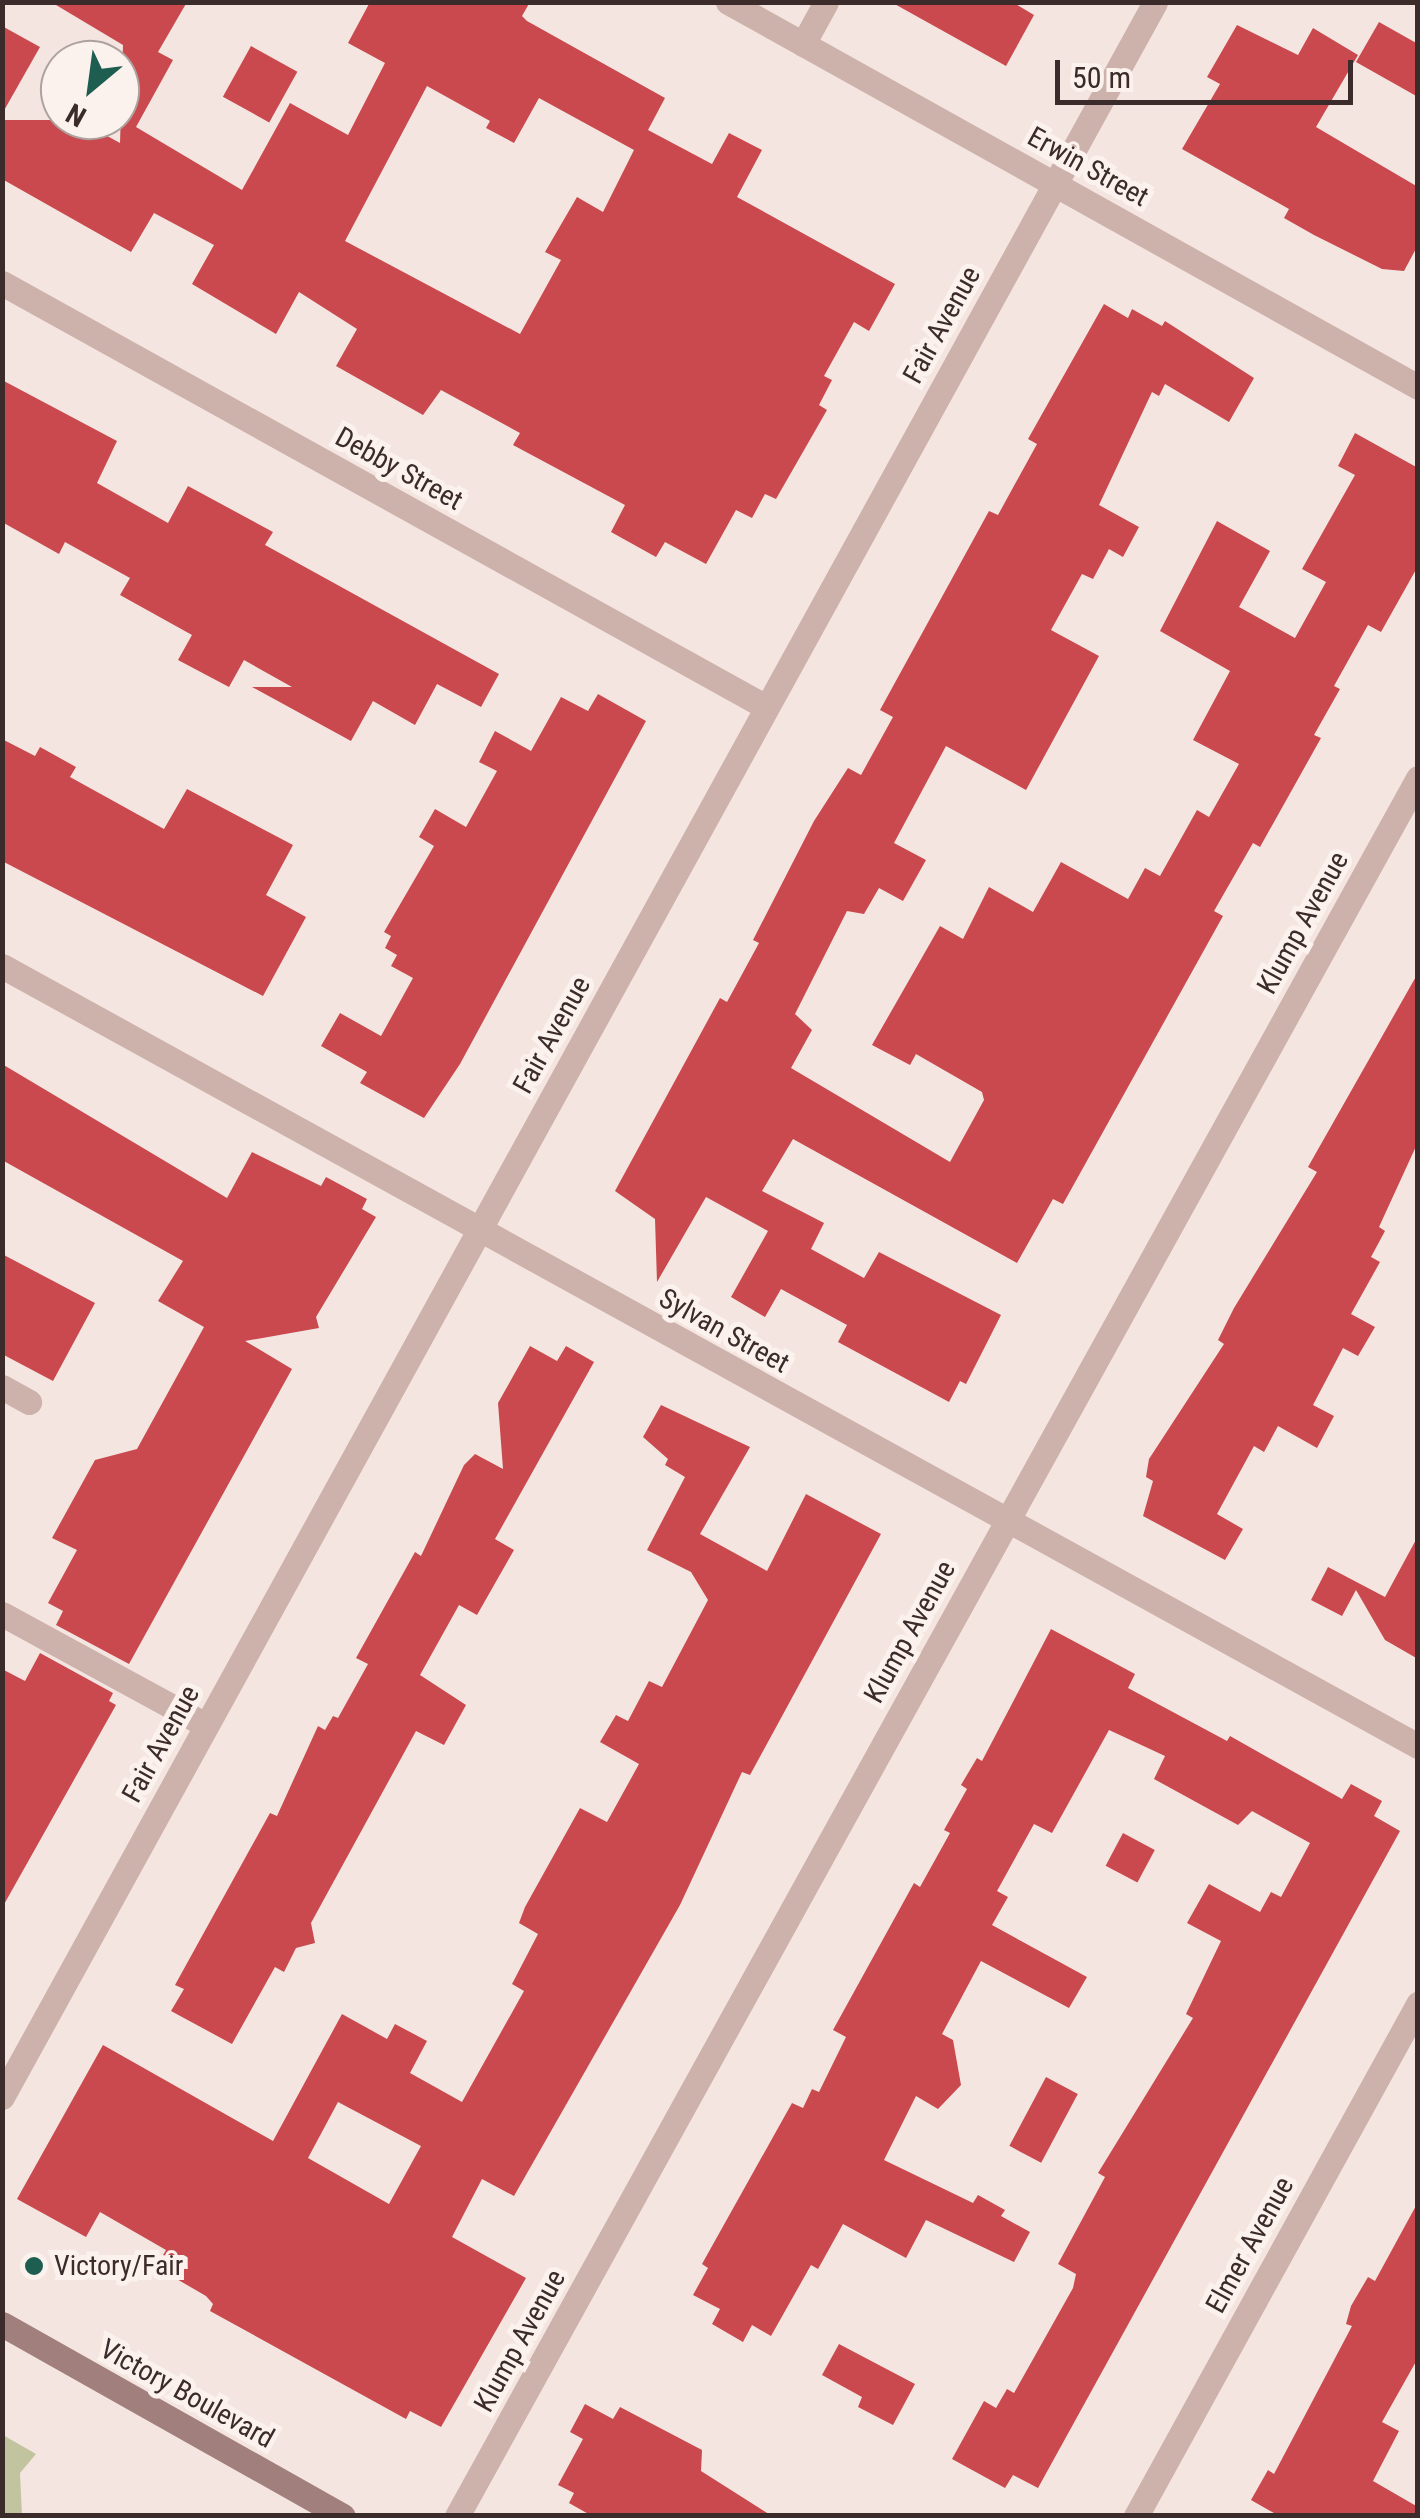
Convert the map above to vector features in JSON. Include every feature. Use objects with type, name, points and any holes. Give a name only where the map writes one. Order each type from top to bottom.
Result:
[{"type":"main road","name":"Victory Boulevard","points":[[2,2324],[343,2516]]},
{"type":"street","name":"Erwin Street","points":[[728,2],[1418,387]]},
{"type":"street","points":[[804,44],[826,2]]},
{"type":"street","name":"Fair Avenue","points":[[2,2097],[1155,2]]},
{"type":"street","name":"Debby Street","points":[[2,284],[766,707]]},
{"type":"street","name":"Klump Avenue","points":[[458,2516],[1418,778]]},
{"type":"street","name":"Sylvan Street","points":[[2,966],[1418,1746]]},
{"type":"street","points":[[2,1388],[29,1402]]},
{"type":"street","points":[[2,1614],[206,1724]]},
{"type":"street","name":"Elmer Avenue","points":[[1136,2516],[1418,2004]]},
{"type":"green space","points":[[3,2435],[36,2454],[20,2473],[22,2515],[3,2515]]},
{"type":"building","points":[[51,2],[187,2],[158,52],[173,60],[140,120],[140,40],[115,40]]},
{"type":"building","points":[[370,2],[530,2],[522,16],[527,21],[665,98],[648,130],[712,164],[729,133],[762,150],[737,197],[895,284],[869,331],[854,322],[824,376],[832,380],[819,405],[827,410],[776,499],[765,494],[752,518],[736,510],[706,564],[665,542],[656,557],[611,532],[625,505],[513,445],[520,433],[441,390],[423,415],[336,366],[357,329],[299,292],[276,334],[192,284],[214,245],[154,213],[131,252],[2,179],[2,120],[40,120],[40,140],[140,140],[140,129],[242,190],[290,103],[348,135],[385,63],[348,43]],"holes":[[[427,86],[490,121],[486,128],[514,143],[539,98],[634,150],[603,212],[577,197],[545,252],[561,260],[520,334],[345,241]]]},
{"type":"building","points":[[891,2],[1012,2],[1034,15],[1006,66]]},
{"type":"building","points":[[1379,22],[1418,44],[1418,97],[1356,62]]},
{"type":"building","points":[[1237,25],[1298,55],[1313,28],[1358,55],[1316,127],[1418,187],[1418,245],[1404,271],[1382,269],[1314,235],[1284,218],[1289,209],[1182,149],[1220,84],[1207,77]]},
{"type":"building","points":[[2,26],[40,47],[2,114]]},
{"type":"building","points":[[251,46],[297,72],[269,122],[223,97]]},
{"type":"building","points":[[1104,304],[1128,318],[1132,309],[1162,326],[1165,321],[1254,378],[1229,422],[1165,384],[1159,396],[1152,392],[1099,505],[1139,527],[1123,557],[1109,549],[1093,579],[1082,574],[1051,630],[1099,656],[1026,790],[946,746],[894,843],[926,860],[903,901],[879,888],[864,914],[847,911],[795,1014],[812,1030],[791,1068],[950,1162],[984,1100],[982,1092],[916,1054],[910,1065],[872,1045],[940,926],[963,939],[989,887],[1033,912],[1061,862],[1128,899],[1145,868],[1160,876],[1197,810],[1209,817],[1239,764],[1193,740],[1230,671],[1160,631],[1217,521],[1270,551],[1239,607],[1295,638],[1326,582],[1302,569],[1355,475],[1338,466],[1355,433],[1418,468],[1418,566],[1381,632],[1368,625],[1334,686],[1340,689],[1314,735],[1321,738],[1260,847],[1253,843],[1214,911],[1223,916],[1063,1204],[1053,1199],[1017,1263],[793,1139],[762,1191],[824,1223],[811,1249],[864,1278],[879,1252],[1001,1315],[966,1384],[960,1381],[949,1402],[838,1342],[847,1325],[781,1289],[765,1317],[731,1297],[768,1231],[706,1197],[657,1282],[655,1219],[615,1191],[720,998],[727,1002],[759,943],[753,940],[814,821],[848,768],[861,775],[893,717],[880,710],[989,511],[998,515],[1037,444],[1028,439]]},
{"type":"building","points":[[2,380],[117,441],[97,483],[168,523],[188,486],[273,532],[265,545],[499,674],[481,707],[437,684],[415,725],[373,701],[351,741],[252,687],[292,687],[244,660],[229,687],[178,660],[192,635],[120,595],[130,578],[65,542],[59,554],[2,522]]},
{"type":"building","points":[[598,694],[646,721],[460,1064],[424,1118],[360,1083],[367,1072],[321,1046],[340,1013],[381,1036],[413,978],[391,966],[397,955],[385,948],[391,936],[384,932],[434,846],[419,837],[435,809],[466,827],[497,771],[479,762],[495,731],[531,751],[561,697],[588,711]]},
{"type":"building","points":[[2,739],[35,756],[40,747],[76,767],[70,777],[164,829],[187,789],[293,845],[266,895],[306,917],[263,996],[2,861]]},
{"type":"building","points":[[1418,973],[1418,1142],[1379,1227],[1385,1231],[1371,1257],[1380,1262],[1351,1314],[1375,1327],[1358,1356],[1343,1348],[1313,1405],[1334,1416],[1317,1448],[1278,1426],[1264,1452],[1254,1446],[1217,1514],[1243,1529],[1225,1560],[1143,1516],[1153,1481],[1146,1477],[1149,1459],[1224,1344],[1218,1340],[1234,1308],[1317,1172],[1308,1167]]},
{"type":"building","points":[[2,1064],[227,1198],[252,1152],[321,1186],[326,1177],[367,1199],[362,1209],[376,1217],[316,1317],[319,1328],[245,1341],[292,1369],[129,1664],[56,1625],[63,1611],[48,1603],[77,1550],[52,1538],[95,1460],[137,1449],[204,1327],[158,1301],[183,1261],[2,1160]]},
{"type":"building","points":[[2,1254],[95,1303],[53,1381],[2,1354]]},
{"type":"building","points":[[530,1346],[557,1361],[566,1346],[594,1362],[495,1539],[514,1550],[477,1615],[459,1605],[420,1675],[466,1705],[444,1745],[416,1731],[311,1923],[315,1943],[296,1948],[284,1972],[275,1967],[232,2044],[171,2011],[184,1989],[175,1985],[270,1813],[277,1816],[318,1726],[325,1730],[333,1716],[338,1718],[368,1664],[356,1658],[415,1552],[421,1556],[464,1465],[475,1454],[503,1469],[498,1403]]},
{"type":"building","points":[[661,1405],[750,1447],[700,1534],[767,1571],[806,1494],[881,1534],[750,1775],[742,1772],[680,1905],[514,2196],[482,2179],[452,2237],[526,2278],[441,2427],[410,2411],[406,2419],[210,2311],[213,2304],[206,2296],[156,2267],[166,2250],[100,2212],[86,2237],[17,2199],[103,2045],[273,2141],[342,2014],[387,2039],[395,2024],[427,2041],[410,2073],[462,2102],[524,1991],[512,1984],[538,1934],[519,1923],[525,1907],[580,1808],[607,1822],[639,1764],[600,1742],[616,1715],[628,1721],[649,1681],[662,1687],[708,1600],[691,1572],[647,1550],[685,1477],[665,1465],[668,1459],[643,1437]],"holes":[[[338,2102],[421,2146],[389,2204],[308,2158]]]},
{"type":"building","points":[[1418,1536],[1418,1659],[1385,1640],[1356,1590],[1342,1616],[1311,1600],[1328,1567],[1385,1597]]},
{"type":"building","points":[[1051,1629],[1135,1674],[1128,1688],[1227,1741],[1230,1736],[1342,1799],[1351,1784],[1382,1801],[1374,1816],[1400,1831],[1038,2488],[1013,2475],[1005,2488],[952,2459],[984,2401],[996,2408],[1007,2389],[1014,2393],[1073,2288],[1076,2274],[1058,2264],[1105,2177],[1098,2173],[1193,2018],[1186,2014],[1221,1941],[1187,1923],[1209,1884],[1260,1912],[1271,1892],[1281,1897],[1310,1843],[1252,1811],[1238,1825],[1154,1779],[1165,1756],[1109,1730],[1052,1833],[1034,1824],[997,1891],[1008,1897],[992,1925],[1087,1977],[1069,2008],[981,1961],[942,2034],[953,2040],[961,2085],[938,2109],[916,2096],[884,2160],[973,2203],[978,2195],[1005,2210],[1001,2216],[1030,2232],[1014,2262],[926,2220],[906,2258],[843,2224],[818,2269],[811,2265],[771,2336],[752,2325],[743,2342],[712,2324],[720,2309],[693,2295],[708,2268],[702,2264],[792,2103],[803,2108],[812,2089],[819,2092],[846,2037],[833,2030],[914,1883],[920,1887],[950,1833],[944,1830],[967,1789],[961,1785],[977,1758],[982,1761]]},
{"type":"building","points":[[40,1653],[113,1693],[109,1701],[116,1705],[2,1908],[2,1669],[25,1681]]},
{"type":"building","points":[[1123,1833],[1155,1850],[1137,1883],[1106,1866]]},
{"type":"building","points":[[1046,2077],[1078,2094],[1041,2163],[1009,2146]]},
{"type":"building","points":[[1418,2202],[1418,2358],[1382,2422],[1399,2431],[1373,2481],[1418,2507],[1418,2516],[1279,2516],[1251,2500],[1268,2470],[1274,2474],[1352,2326],[1346,2324],[1351,2306],[1368,2277],[1375,2281]]},
{"type":"building","points":[[839,2344],[915,2384],[893,2425],[858,2407],[862,2397],[822,2375]]},
{"type":"building","points":[[585,2404],[613,2419],[620,2407],[702,2450],[701,2471],[772,2516],[592,2516],[569,2503],[574,2493],[558,2485],[583,2439],[570,2432]]},
{"type":"place","name":"Victory/Fair","points":[[34,2266]]}]
